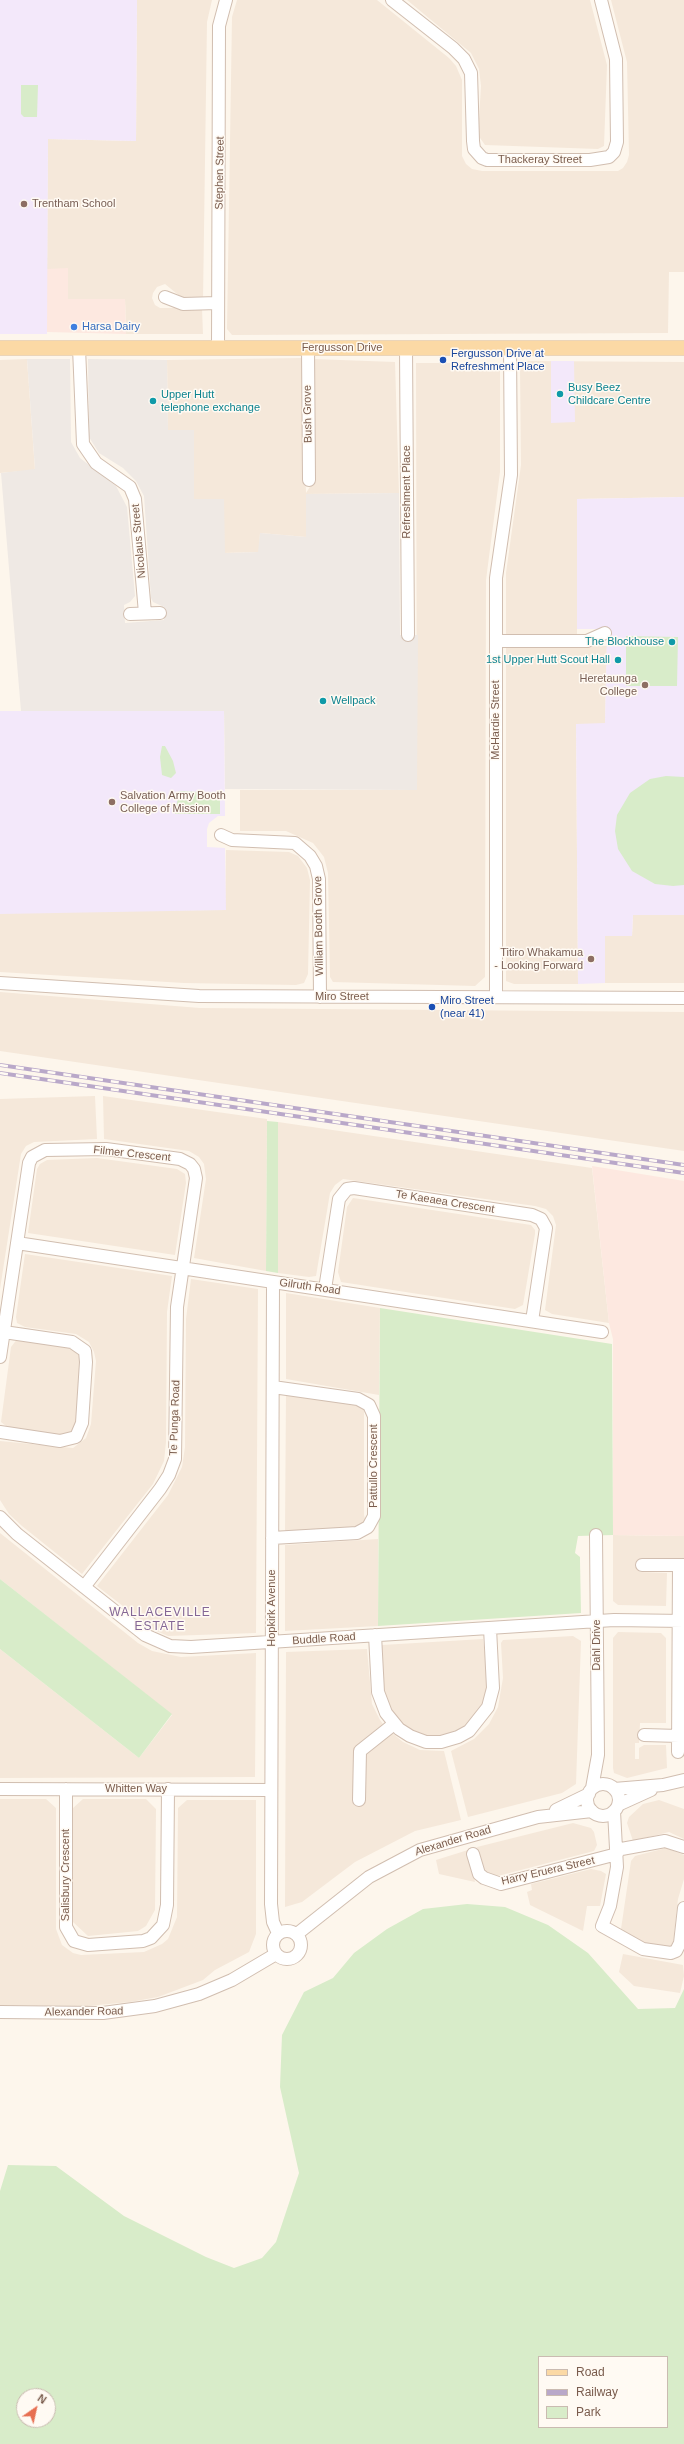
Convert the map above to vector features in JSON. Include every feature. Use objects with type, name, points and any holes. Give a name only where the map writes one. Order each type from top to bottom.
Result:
[{"type":"main road","name":"Fergusson Drive","points":[[0,348],[684,348]]},
{"type":"street","name":"Stephen Street","points":[[218,348],[217,303],[220,140],[219,26],[226,0]]},
{"type":"street","name":"Thackeray Street","points":[[392,0],[453,48],[464,59],[471,73],[473,141],[478,155],[486,160],[605,159],[612,155],[616,148],[617,74],[612,44],[601,0]]},
{"type":"street","points":[[165,297],[183,304],[217,303]]},
{"type":"street","name":"Nicolaus Street","points":[[79,348],[82,444],[96,463],[130,487],[135,499],[145,613]]},
{"type":"street","name":"Bush Grove","points":[[308,348],[309,480]]},
{"type":"street","name":"Refreshment Place","points":[[406,348],[408,636]]},
{"type":"street","name":"McHardie Street","points":[[496,997],[496,578],[511,475],[510,348]]},
{"type":"street","points":[[130,614],[160,613]]},
{"type":"street","points":[[496,641],[587,641],[605,633]]},
{"type":"street","name":"William Booth Grove","points":[[221,835],[232,840],[295,843],[310,856],[316,866],[319,879],[320,997]]},
{"type":"street","name":"Miro Street","points":[[0,983],[199,996],[684,998]]},
{"type":"street","name":"Filmer Crescent","points":[[17,1243],[28,1163],[37,1152],[106,1149],[180,1159],[190,1164],[196,1175],[183,1268]]},
{"type":"street","name":"Te Kaeaea Crescent","points":[[325,1289],[339,1199],[347,1189],[354,1188],[524,1214],[541,1219],[546,1228],[532,1321]]},
{"type":"street","points":[[0,1357],[17,1243]]},
{"type":"street","name":"Gilruth Road","points":[[17,1243],[532,1321],[594,1334]]},
{"type":"street","name":"Te Punga Road","points":[[84,1587],[160,1489],[172,1467],[176,1442],[177,1307],[183,1268]]},
{"type":"street","name":"Hopkirk Avenue","points":[[273,1282],[271,1904],[273,1922],[278,1933]]},
{"type":"street","points":[[0,1432],[60,1441],[76,1437],[82,1423],[86,1362],[85,1351],[72,1342],[4,1332]]},
{"type":"street","name":"Pattullo Crescent","points":[[272,1538],[357,1533],[368,1527],[374,1516],[372,1409],[358,1399],[273,1387]]},
{"type":"street","name":"Buddle Road","points":[[0,1517],[17,1534],[145,1635],[161,1644],[179,1647],[597,1622],[681,1621]]},
{"type":"street","name":"Dahl Drive","points":[[591,1791],[598,1755],[596,1535]]},
{"type":"street","points":[[642,1565],[682,1565],[678,1752]]},
{"type":"street","points":[[375,1635],[380,1700],[394,1724],[410,1736],[433,1742],[458,1737],[475,1725],[488,1707],[492,1694],[490,1628]]},
{"type":"street","points":[[359,1800],[360,1751],[394,1724]]},
{"type":"street","points":[[644,1735],[679,1736]]},
{"type":"street","name":"Dahl Drive","points":[[598,1755],[611,1787]]},
{"type":"street","name":"Alexander Road","points":[[538,1818],[591,1791],[600,1784],[611,1787],[663,1785],[684,1780]]},
{"type":"street","name":"Alexander Road","points":[[297,1934],[370,1877],[406,1856],[465,1836],[538,1818],[595,1813],[608,1815],[616,1808],[663,1785]]},
{"type":"street","points":[[611,1787],[618,1795],[616,1808],[616,1848],[610,1906],[602,1926],[643,1949],[671,1953],[676,1951],[680,1943],[684,1908]]},
{"type":"street","name":"Whitten Way","points":[[0,1789],[271,1790]]},
{"type":"street","name":"Salisbury Crescent","points":[[66,1789],[66,1927],[74,1941],[88,1945],[143,1941],[150,1938],[163,1925],[168,1905],[168,1789]]},
{"type":"street","points":[[591,1791],[588,1804],[616,1848]]},
{"type":"street","points":[[616,1848],[665,1841],[684,1847]]},
{"type":"street","name":"Harry Eruera Street","points":[[474,1854],[479,1874],[484,1878],[501,1884],[616,1848]]},
{"type":"street","points":[[286,1930],[297,1934],[301,1947],[297,1955],[284,1958],[276,1954],[273,1941],[278,1933],[286,1930]]},
{"type":"street","name":"Alexander Road","points":[[0,2012],[103,2013],[155,2006],[199,1994],[232,1980],[276,1954]]},
{"type":"shaded area","name":"Trentham School","points":[[0,0],[137,0],[136,141],[48,139],[47,334],[0,334]]},
{"type":"shaded area","points":[[137,0],[212,0],[207,22],[203,300],[182,298],[165,284],[157,287],[152,298],[155,305],[160,308],[202,308],[203,334],[126,334],[125,299],[67,299],[47,269],[48,139],[136,141]]},
{"type":"shaded area","points":[[237,0],[377,0],[449,58],[456,66],[462,80],[462,156],[466,164],[472,169],[482,171],[618,171],[623,168],[629,155],[627,62],[611,0],[684,0],[684,272],[669,272],[668,333],[232,335],[227,329],[232,17]]},
{"type":"shaded area","points":[[407,0],[590,0],[607,65],[604,146],[598,149],[485,145],[478,135],[481,86],[479,69],[471,53]]},
{"type":"shaded area","points":[[68,268],[68,299],[125,299],[126,334],[47,332],[47,269]]},
{"type":"shaded area","points":[[302,358],[306,493],[313,482],[313,359],[395,362],[399,493],[306,494],[306,537],[260,533],[259,552],[224,553],[224,499],[194,499],[194,430],[168,430],[167,360]]},
{"type":"shaded area","points":[[27,359],[35,470],[0,473],[0,360]]},
{"type":"shaded area","points":[[27,359],[70,359],[71,442],[80,458],[116,486],[127,507],[135,596],[130,602],[124,605],[125,623],[164,620],[164,607],[153,602],[151,598],[144,496],[136,481],[123,468],[99,453],[89,437],[88,359],[167,360],[168,430],[194,430],[194,499],[224,499],[225,553],[258,552],[260,533],[306,537],[306,494],[399,493],[400,635],[418,635],[417,790],[225,789],[224,711],[21,711],[1,473],[35,469]]},
{"type":"shaded area","points":[[526,361],[684,362],[684,497],[577,499],[577,638],[506,638],[506,573],[521,465],[520,368]]},
{"type":"shaded area","points":[[551,361],[574,361],[575,422],[551,423]]},
{"type":"shaded area","points":[[416,363],[489,363],[496,364],[500,370],[500,472],[486,580],[485,977],[475,986],[333,982],[330,977],[328,873],[324,857],[313,843],[286,831],[240,831],[240,790],[417,790]]},
{"type":"shaded area","name":"Heretaunga College","points":[[684,497],[684,915],[633,915],[632,936],[605,936],[605,983],[578,984],[576,724],[605,723],[607,629],[577,629],[577,499]]},
{"type":"shaded area","points":[[506,645],[607,646],[605,724],[576,724],[578,984],[514,984],[506,981]]},
{"type":"shaded area","name":"Salvation Army Booth College of Mission","points":[[0,711],[224,711],[225,816],[218,816],[209,823],[207,829],[207,847],[225,848],[226,910],[0,914]]},
{"type":"shaded area","points":[[226,850],[289,852],[298,856],[307,868],[310,880],[308,974],[304,983],[296,985],[184,983],[0,972],[0,911],[225,910]]},
{"type":"shaded area","points":[[633,915],[684,915],[684,983],[605,983],[605,936],[632,936]]},
{"type":"shaded area","points":[[0,992],[200,1008],[684,1012],[684,1151],[0,1051]]},
{"type":"shaded area","points":[[95,1096],[97,1139],[34,1142],[26,1146],[21,1154],[0,1289],[0,1099]]},
{"type":"shaded area","points":[[103,1096],[267,1119],[266,1271],[194,1258],[206,1179],[204,1164],[199,1157],[189,1151],[104,1139]]},
{"type":"shaded area","points":[[278,1122],[592,1168],[609,1323],[552,1314],[545,1310],[556,1225],[553,1216],[546,1209],[535,1206],[343,1179],[335,1185],[330,1193],[316,1276],[309,1277],[278,1273]]},
{"type":"shaded area","points":[[97,1158],[177,1169],[185,1174],[186,1183],[175,1255],[28,1233],[37,1169],[40,1164],[47,1160]]},
{"type":"shaded area","points":[[592,1166],[684,1181],[684,1536],[613,1535],[613,1339],[609,1323]]},
{"type":"shaded area","points":[[353,1198],[531,1225],[535,1230],[535,1234],[523,1305],[515,1309],[341,1282],[338,1272],[347,1207]]},
{"type":"shaded area","points":[[25,1254],[172,1276],[167,1312],[166,1442],[164,1461],[153,1484],[82,1574],[22,1526],[9,1514],[0,1500],[0,1441],[73,1448],[86,1438],[91,1424],[96,1361],[94,1352],[89,1342],[76,1334],[25,1327],[17,1323],[16,1317]]},
{"type":"shaded area","points":[[191,1279],[258,1289],[256,1633],[168,1636],[154,1630],[97,1586],[168,1495],[182,1467],[185,1447],[186,1319]]},
{"type":"shaded area","points":[[286,1293],[380,1308],[379,1395],[286,1379]]},
{"type":"shaded area","points":[[18,1338],[70,1346],[79,1354],[81,1358],[77,1422],[73,1431],[66,1436],[5,1428],[6,1426],[1,1422],[11,1347]]},
{"type":"shaded area","points":[[286,1393],[364,1406],[364,1515],[366,1523],[360,1528],[285,1531]]},
{"type":"shaded area","points":[[0,1533],[138,1643],[152,1651],[181,1657],[256,1653],[255,1777],[0,1778],[0,1649],[139,1758],[172,1715],[0,1579]]},
{"type":"shaded area","points":[[613,1535],[684,1536],[684,1563],[640,1562],[639,1572],[667,1573],[666,1606],[618,1605],[613,1601]]},
{"type":"shaded area","points":[[378,1539],[378,1626],[285,1631],[285,1545]]},
{"type":"shaded area","points":[[618,1632],[661,1633],[666,1638],[666,1723],[640,1723],[639,1743],[635,1743],[635,1759],[639,1759],[639,1748],[644,1745],[666,1745],[667,1768],[627,1778],[614,1773],[613,1768],[613,1638]]},
{"type":"shaded area","points":[[573,1636],[581,1641],[576,1784],[562,1793],[468,1817],[451,1751],[474,1739],[489,1724],[498,1707],[503,1678],[501,1643],[503,1640]]},
{"type":"shaded area","points":[[483,1639],[489,1685],[485,1704],[473,1723],[448,1736],[431,1737],[414,1733],[395,1718],[383,1696],[382,1645]]},
{"type":"shaded area","points":[[367,1649],[372,1704],[380,1720],[386,1728],[403,1742],[420,1750],[444,1751],[461,1820],[415,1831],[355,1862],[302,1902],[285,1907],[286,1652]]},
{"type":"shaded area","points":[[0,1799],[46,1799],[56,1808],[56,1929],[62,1945],[73,1953],[81,1955],[144,1952],[162,1944],[168,1939],[177,1917],[178,1808],[187,1800],[256,1800],[256,1934],[249,1952],[215,1970],[203,1980],[158,1997],[130,2002],[88,2006],[0,2005]]},
{"type":"shaded area","points":[[83,1799],[146,1799],[156,1809],[155,1910],[146,1926],[138,1931],[88,1936],[73,1922],[73,1808]]},
{"type":"shaded area","points":[[659,1800],[684,1809],[684,1839],[669,1832],[633,1841],[627,1823],[629,1817],[643,1804]]},
{"type":"shaded area","points":[[573,1823],[591,1828],[594,1832],[597,1845],[594,1851],[494,1877],[483,1871],[477,1847]]},
{"type":"shaded area","points":[[666,1848],[684,1855],[684,1879],[678,1899],[673,1945],[667,1949],[649,1946],[621,1929],[631,1861],[635,1856]]},
{"type":"shaded area","points":[[468,1850],[475,1882],[439,1874],[436,1860]]},
{"type":"shaded area","points":[[591,1869],[601,1871],[606,1874],[600,1906],[587,1906],[583,1931],[530,1905],[527,1892],[532,1890],[531,1884]]},
{"type":"shaded area","points":[[623,1954],[683,1965],[684,1976],[680,1993],[634,1986],[619,1972]]},
{"type":"green space","points":[[21,85],[38,85],[37,117],[24,117],[21,114]]},
{"type":"green space","points":[[626,636],[678,637],[677,686],[626,686]]},
{"type":"green space","points":[[162,746],[165,746],[173,761],[176,773],[171,778],[162,775],[160,757]]},
{"type":"green space","points":[[666,776],[684,777],[684,885],[673,886],[655,884],[632,871],[618,849],[615,831],[617,815],[630,793],[650,779]]},
{"type":"green space","points":[[179,791],[220,793],[220,814],[175,814]]},
{"type":"green space","points":[[267,1121],[278,1122],[278,1273],[266,1271]]},
{"type":"green space","points":[[380,1308],[612,1344],[613,1535],[578,1536],[575,1553],[580,1557],[581,1613],[378,1626]]},
{"type":"green space","points":[[0,1579],[172,1714],[139,1758],[0,1649]]},
{"type":"green space","points":[[467,1904],[505,1907],[548,1925],[588,1953],[638,2009],[675,2008],[684,1989],[684,2444],[0,2444],[0,2191],[8,2165],[56,2166],[124,2216],[206,2257],[234,2268],[262,2258],[276,2242],[299,2173],[280,2087],[282,2035],[304,1992],[333,1978],[354,1953],[387,1929],[423,1909]]},
{"type":"railway","points":[[0,1065],[684,1165]]},
{"type":"railway","points":[[0,1073],[684,1173]]},
{"type":"place","name":"Trentham School","points":[[24,204]]},
{"type":"place","name":"Harsa Dairy","points":[[74,327]]},
{"type":"place","name":"Fergusson Drive at Refreshment Place","points":[[443,360]]},
{"type":"place","name":"Busy Beez Childcare Centre","points":[[560,394]]},
{"type":"place","name":"Upper Hutt telephone exchange","points":[[153,401]]},
{"type":"place","name":"The Blockhouse","points":[[672,642]]},
{"type":"place","name":"1st Upper Hutt Scout Hall","points":[[618,660]]},
{"type":"place","name":"Heretaunga College","points":[[645,685]]},
{"type":"place","name":"Wellpack","points":[[323,701]]},
{"type":"place","name":"Salvation Army Booth College of Mission","points":[[112,802]]},
{"type":"place","name":"Titiro Whakamua - Looking Forward","points":[[591,959]]},
{"type":"place","name":"Miro Street (near 41)","points":[[432,1007]]},
{"type":"district","name":"WALLACEVILLE ESTATE","points":[[160,1620]]}]
